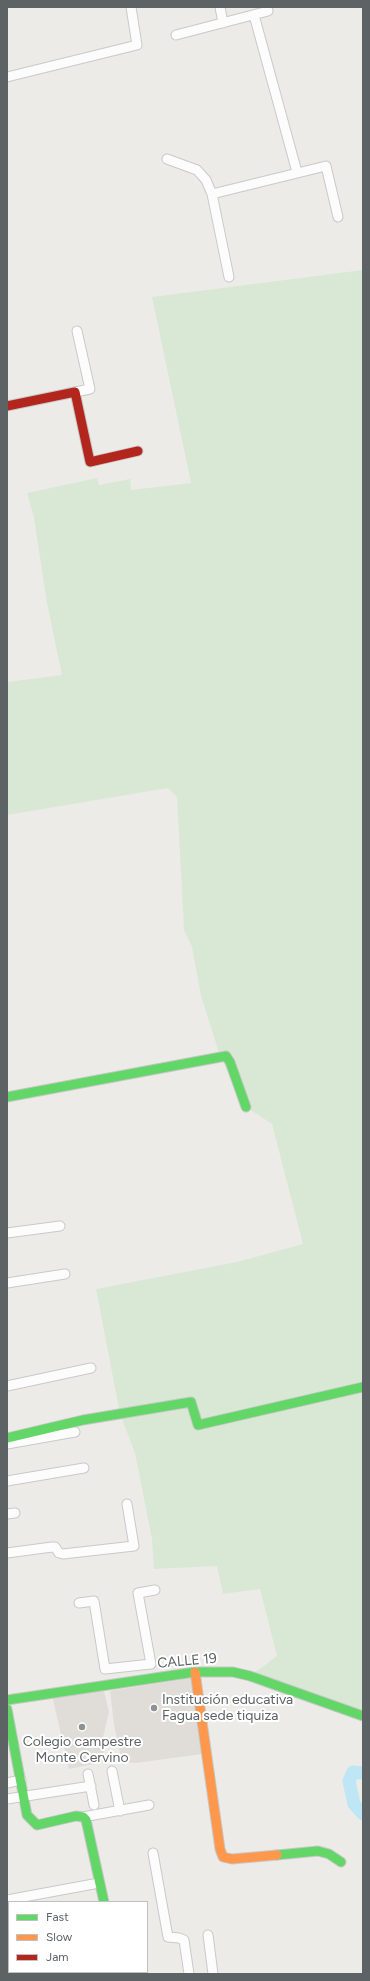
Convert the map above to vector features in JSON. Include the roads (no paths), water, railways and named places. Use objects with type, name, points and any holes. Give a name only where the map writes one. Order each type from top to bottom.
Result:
[{"type":"street","points":[[7,77],[138,45],[130,7]]},
{"type":"street","points":[[220,7],[223,23]]},
{"type":"street","points":[[176,35],[268,11],[268,7]]},
{"type":"street","points":[[254,15],[297,172]]},
{"type":"street","points":[[166,159],[197,170],[206,180],[212,194],[229,277]]},
{"type":"street","points":[[212,194],[326,166],[338,217]]},
{"type":"street","points":[[7,406],[90,389],[77,331]]},
{"type":"street","points":[[75,392],[90,462],[138,451]]},
{"type":"street","points":[[7,1097],[226,1056],[230,1062],[246,1107]]},
{"type":"street","points":[[7,1233],[60,1226]]},
{"type":"street","points":[[7,1283],[65,1274]]},
{"type":"street","points":[[7,1386],[91,1368]]},
{"type":"street","points":[[7,1438],[83,1420],[191,1402],[198,1425],[363,1387]]},
{"type":"street","points":[[7,1444],[75,1432]]},
{"type":"street","points":[[7,1481],[84,1468]]},
{"type":"street","points":[[7,1553],[56,1547],[59,1553],[63,1554],[134,1546],[127,1504]]},
{"type":"street","points":[[79,1604],[94,1601],[105,1669],[151,1664],[138,1593],[155,1590]]},
{"type":"street","points":[[124,1667],[124,1682]]},
{"type":"street","points":[[195,1672],[220,1849],[224,1857],[232,1859],[318,1851],[328,1854],[341,1862]]},
{"type":"street","name":"CALLE 19","points":[[7,1700],[195,1672],[233,1672],[250,1676],[363,1716]]},
{"type":"street","points":[[7,1709],[27,1816],[37,1825],[76,1816],[83,1817],[149,1805]]},
{"type":"street","points":[[112,1771],[120,1810]]},
{"type":"street","points":[[88,1774],[94,1805]]},
{"type":"street","points":[[7,1783],[21,1780]]},
{"type":"street","points":[[7,1799],[91,1786]]},
{"type":"street","points":[[83,1817],[88,1824],[104,1901]]},
{"type":"street","points":[[153,1853],[167,1934],[171,1939],[180,1938],[184,1940],[188,1974]]},
{"type":"street","points":[[7,1900],[100,1883]]},
{"type":"street","points":[[208,1935],[213,1974]]},
{"type":"waterway","points":[[363,1773],[353,1772],[349,1781],[354,1804],[363,1814]]},
{"type":"place","name":"Institución educativa Fagua sede tiquiza","points":[[154,1708]]},
{"type":"place","name":"Colegio campestre Monte Cervino","points":[[82,1727]]}]
